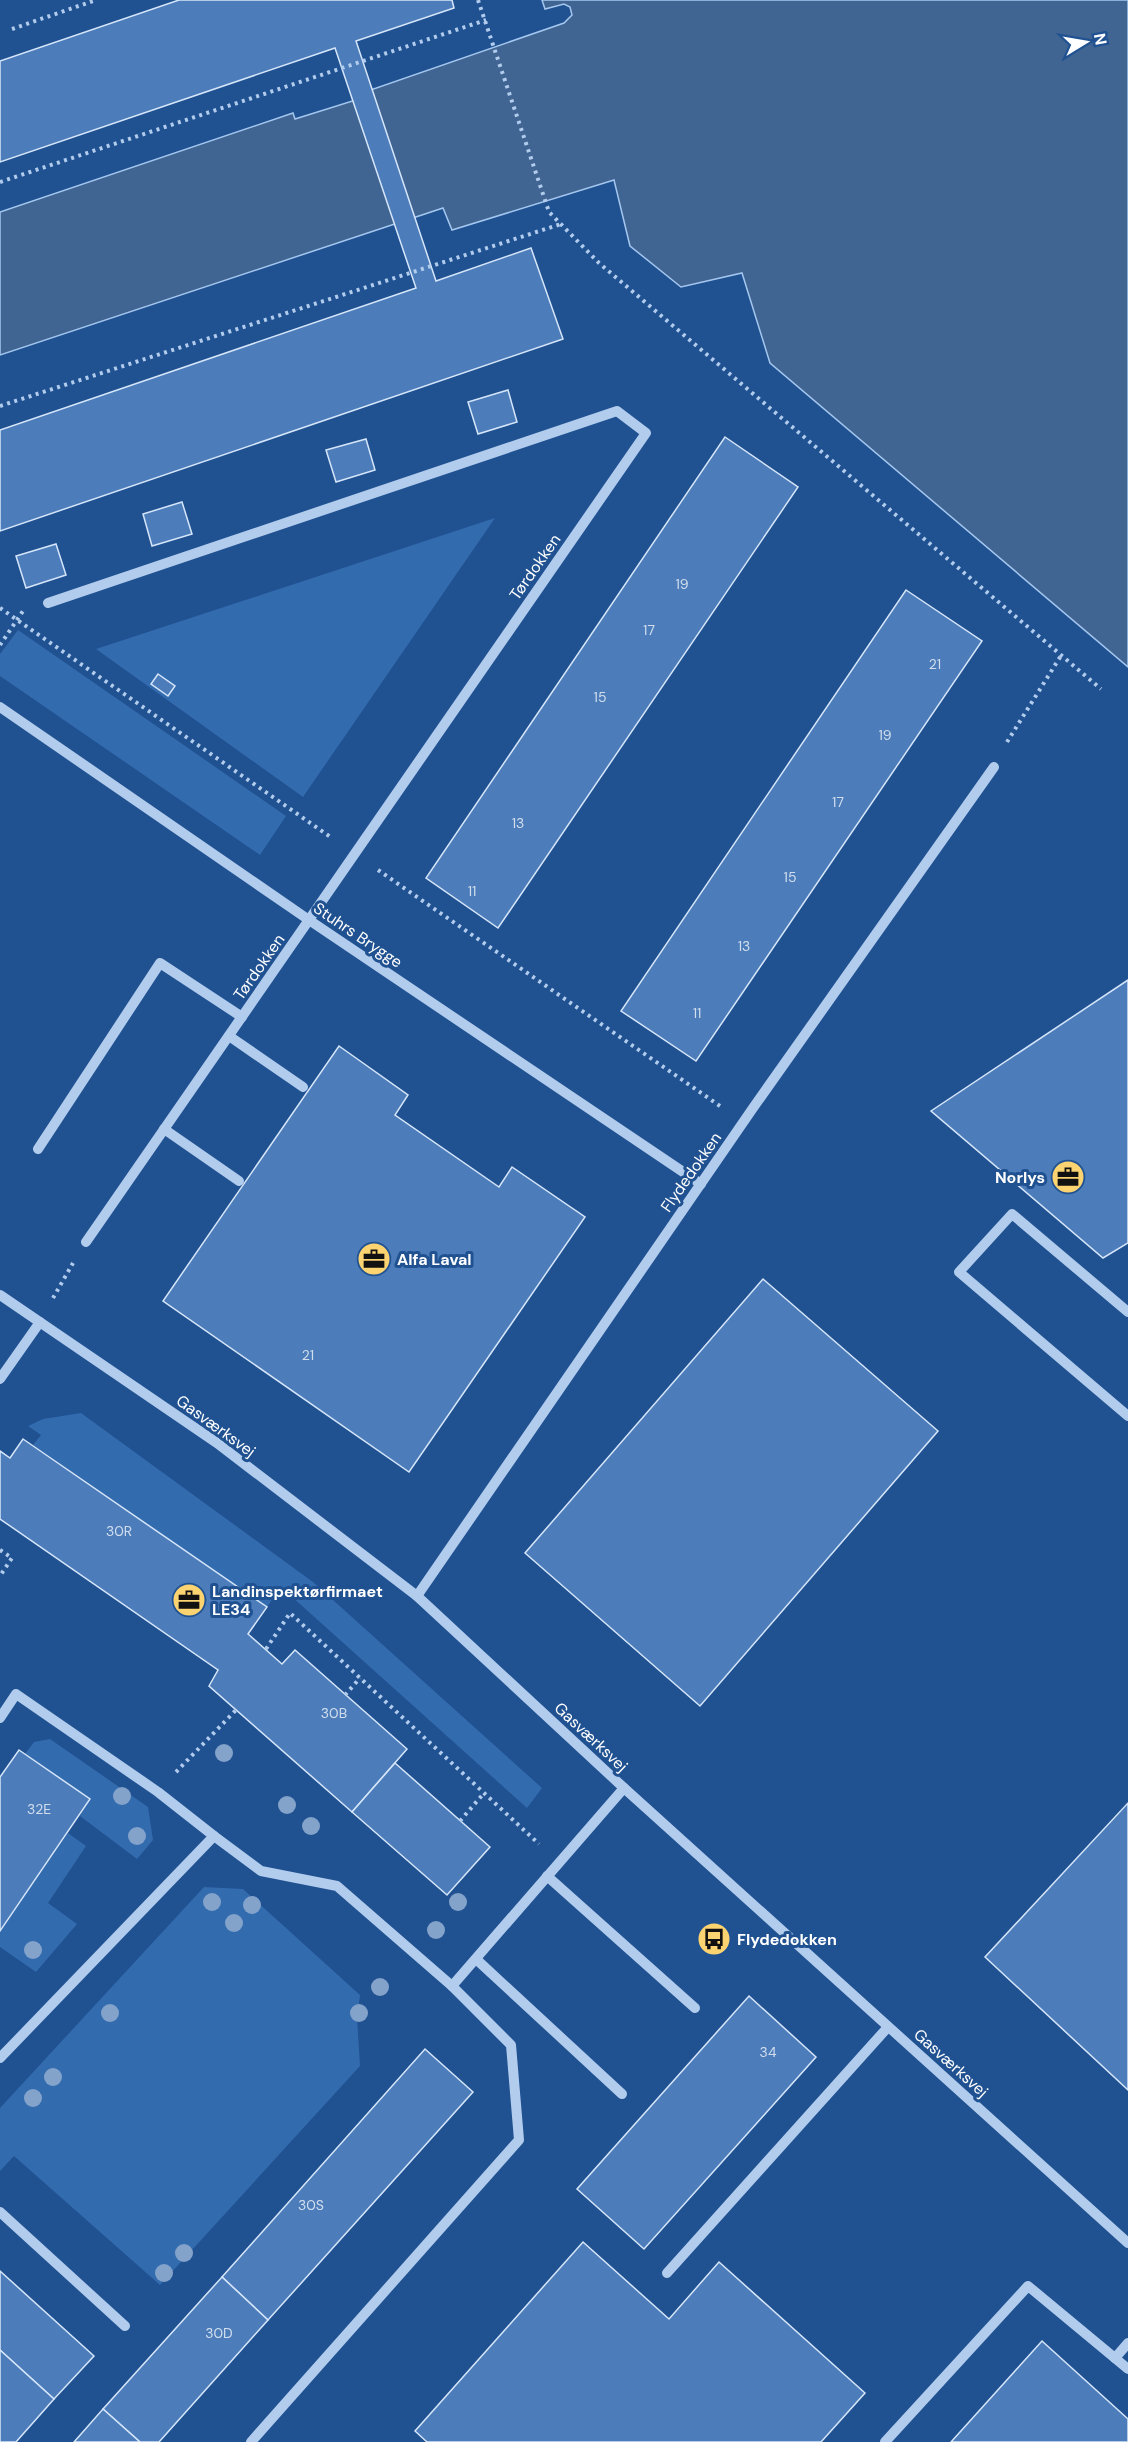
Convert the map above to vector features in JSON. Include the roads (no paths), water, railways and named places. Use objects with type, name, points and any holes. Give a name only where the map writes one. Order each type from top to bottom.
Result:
[{"type":"street","name":"Tørdokken","points":[[48,603],[617,411],[646,433],[86,1242]]},
{"type":"street","name":"Stuhrs Brygge","points":[[0,707],[309,920],[701,1184]]},
{"type":"street","name":"Flydedokken","points":[[417,1596],[701,1184],[994,767]]},
{"type":"street","points":[[38,1149],[160,963],[242,1017]]},
{"type":"street","points":[[229,1036],[303,1087]]},
{"type":"street","points":[[164,1129],[239,1181]]},
{"type":"street","points":[[1128,1312],[1012,1214],[958,1272],[1128,1416]]},
{"type":"street","name":"Gasværksvej","points":[[0,1295],[218,1443],[417,1596],[624,1788],[1128,2243]]},
{"type":"street","points":[[0,1379],[40,1322]]},
{"type":"street","points":[[0,1718],[16,1694],[158,1792],[261,1871],[337,1886],[452,1986],[510,2045],[519,2140],[251,2442]]},
{"type":"street","points":[[452,1986],[624,1788]]},
{"type":"street","points":[[0,2058],[213,1836]]},
{"type":"street","points":[[547,1876],[695,2008]]},
{"type":"street","points":[[476,1959],[622,2094]]},
{"type":"street","points":[[667,2273],[888,2027]]},
{"type":"street","points":[[0,2212],[125,2326]]},
{"type":"street","points":[[885,2442],[1028,2286],[1128,2370]]},
{"type":"street","points":[[1115,2358],[1128,2343]]},
{"type":"place","name":"Norlys","points":[[1068,1177]]},
{"type":"place","name":"Alfa Laval","points":[[374,1259]]},
{"type":"place","name":"Landinspektørfirmaet LE34","points":[[189,1600]]},
{"type":"place","name":"Flydedokken","points":[[714,1939]]}]
